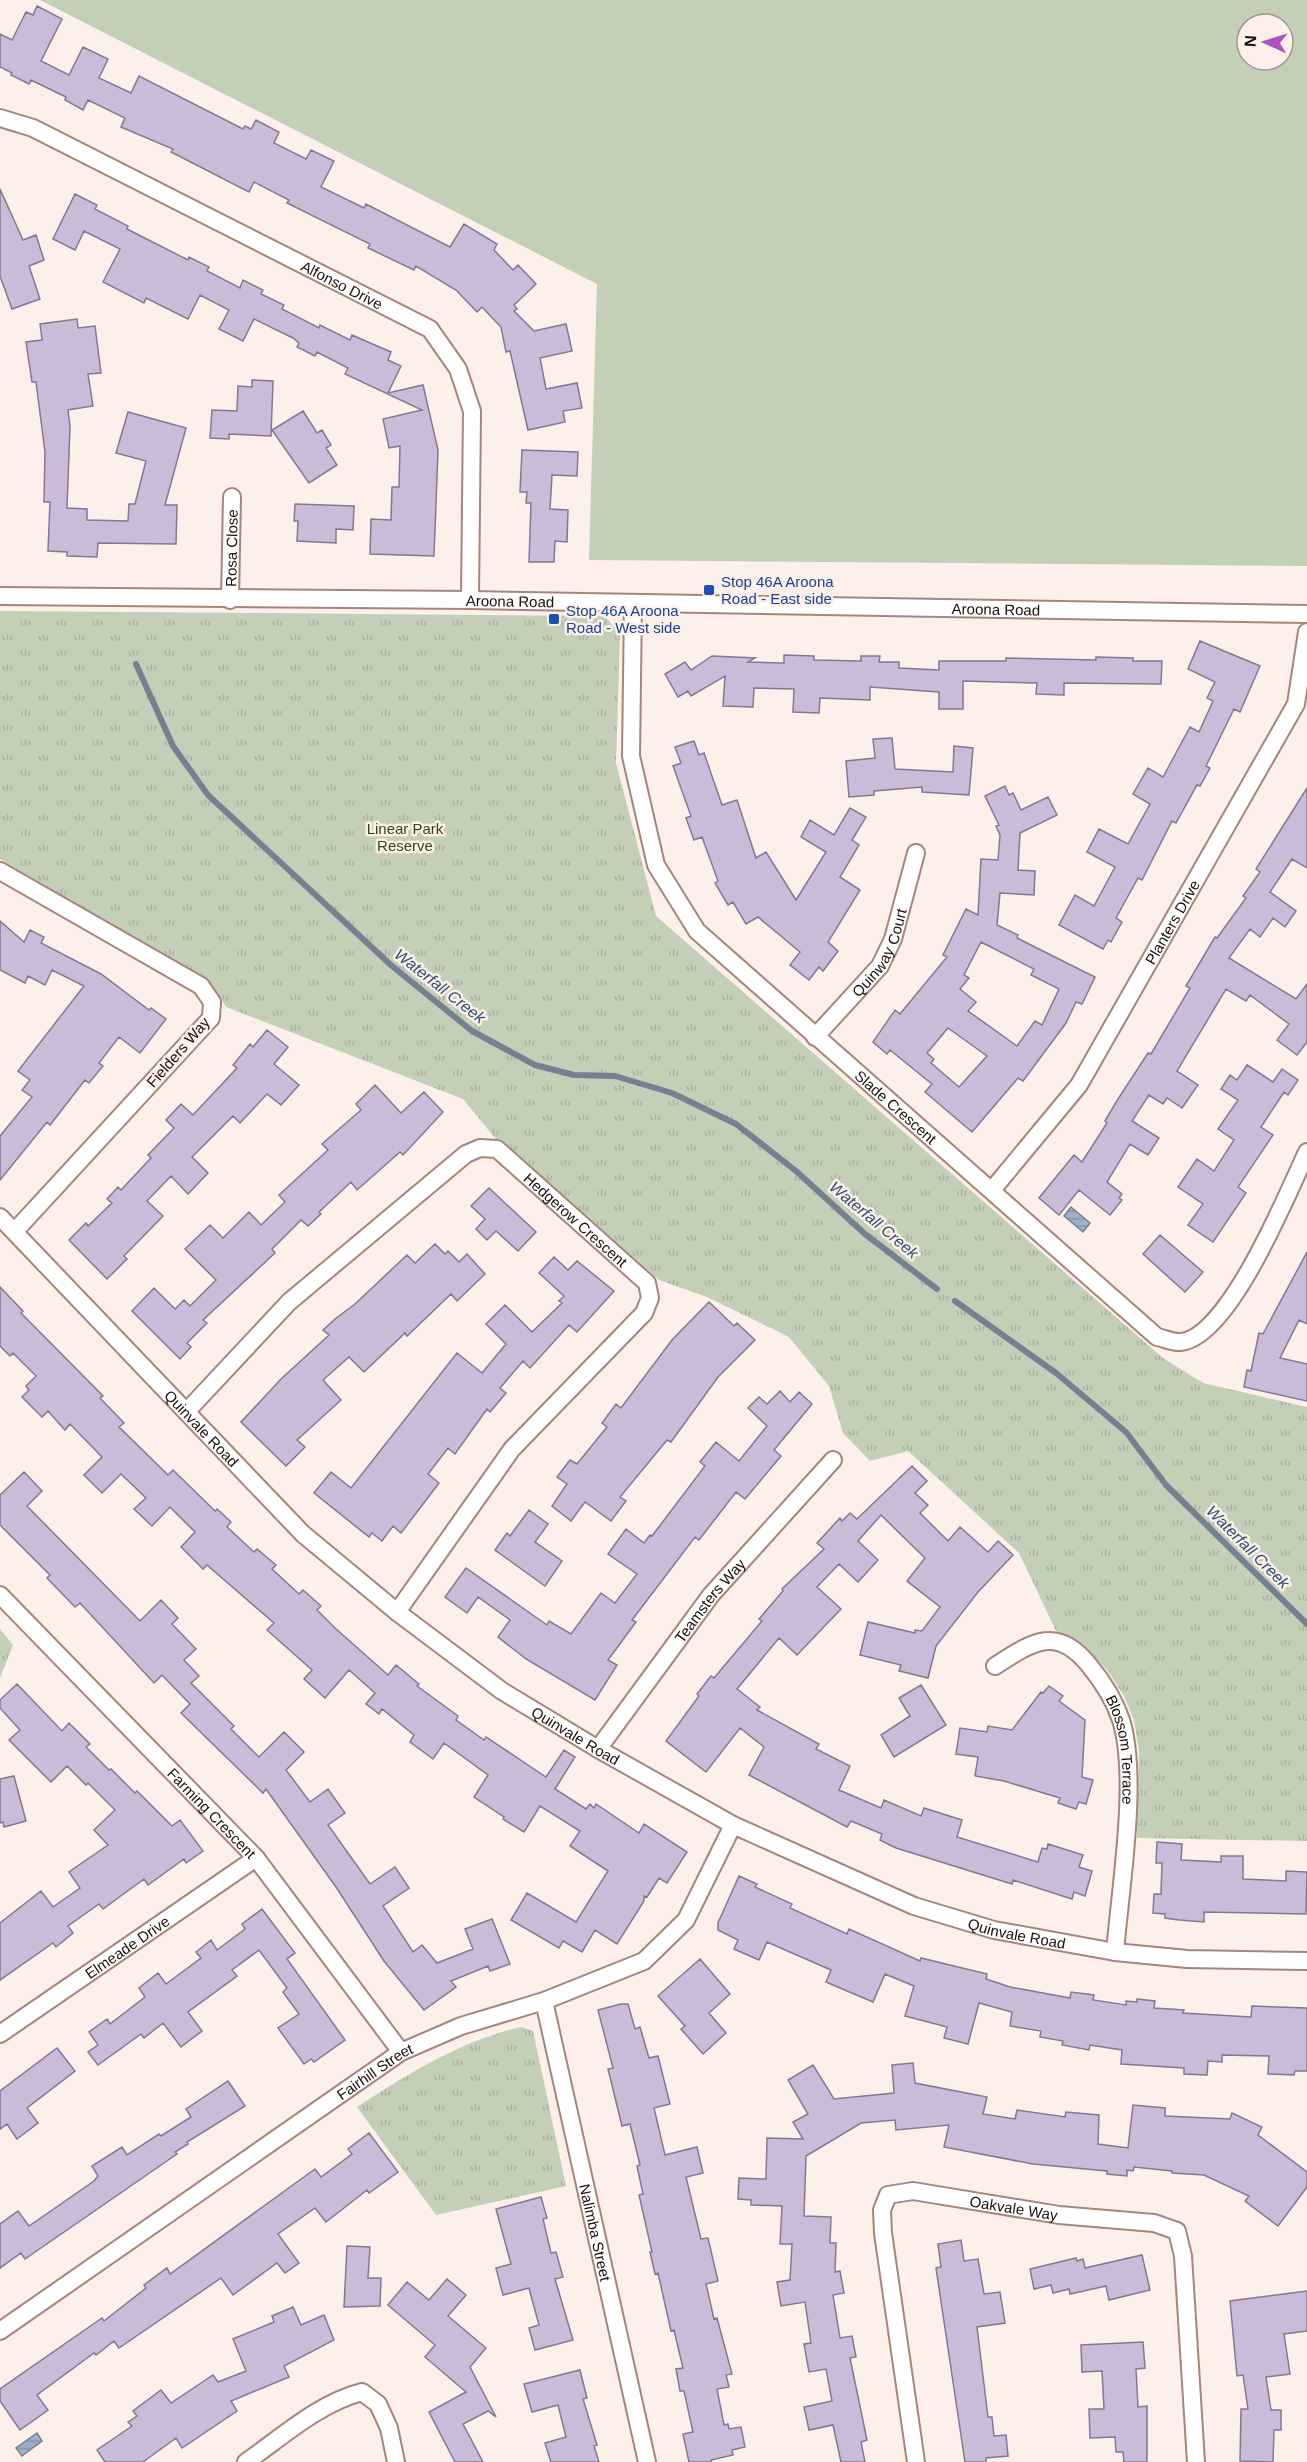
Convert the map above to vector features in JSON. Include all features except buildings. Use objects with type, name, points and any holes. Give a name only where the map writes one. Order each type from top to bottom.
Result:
[{"type":"street","name":"Alfonso Drive","points":[[0,118],[33,128],[430,329],[458,369],[472,411],[470,600]]},
{"type":"street","name":"Rosa Close","points":[[230,600],[232,497]]},
{"type":"street","name":"Aroona Road","points":[[0,596],[230,600],[470,600],[1307,614]]},
{"type":"street","name":"Slade Crescent","points":[[633,603],[631,756],[656,865],[697,931],[1157,1337],[1180,1342],[1205,1331],[1240,1288],[1307,1152]]},
{"type":"street","name":"Planters Drive","points":[[992,1190],[1078,1085],[1296,704],[1307,632]]},
{"type":"street","name":"Quinway Court","points":[[815,1037],[880,966],[894,939],[916,854]]},
{"type":"street","name":"Fielders Way","points":[[0,871],[201,986],[212,1002],[211,1018],[15,1232]]},
{"type":"street","name":"Hedgerow Crescent","points":[[187,1411],[289,1302],[466,1154],[480,1148],[497,1149],[647,1283],[650,1298],[644,1313],[512,1449],[397,1612]]},
{"type":"street","name":"Quinvale Road","points":[[0,1217],[303,1534],[397,1612],[502,1691],[733,1826],[914,1906],[994,1930],[1115,1952],[1187,1959],[1307,1961]]},
{"type":"street","name":"Teamsters Way","points":[[598,1749],[711,1595],[833,1460]]},
{"type":"street","name":"Farming Crescent","points":[[0,1594],[256,1858],[400,2052]]},
{"type":"street","name":"Blossom Terrace","points":[[995,1666],[1030,1643],[1051,1640],[1070,1646],[1082,1657],[1112,1696],[1126,1744],[1127,1786],[1115,1952]]},
{"type":"street","name":"Fairhill Street","points":[[0,2331],[400,2052],[461,2026],[544,2001],[644,1961],[686,1920],[733,1826]]},
{"type":"street","name":"Elmeade Drive","points":[[0,2034],[256,1858]]},
{"type":"street","name":"Nalimba Street","points":[[544,2001],[647,2462]]},
{"type":"street","name":"Oakvale Way","points":[[916,2462],[883,2233],[882,2210],[888,2195],[913,2191],[1059,2215],[1154,2223],[1177,2231],[1183,2256],[1196,2462]]},
{"type":"street","points":[[246,2462],[315,2413],[344,2397],[362,2392],[378,2404],[389,2428],[396,2462]]},
{"type":"green space","points":[[40,0],[1307,0],[1307,566],[589,560],[597,284]]},
{"type":"green space","name":"Linear Park Reserve","points":[[0,611],[605,616],[620,635],[616,763],[656,916],[1163,1358],[1203,1383],[1307,1407],[1307,1841],[1137,1838],[1139,1752],[1134,1720],[1124,1696],[1108,1671],[1085,1646],[1057,1633],[1019,1553],[908,1451],[870,1461],[843,1433],[829,1386],[789,1337],[707,1297],[659,1280],[495,1138],[463,1099],[226,1007],[212,984],[0,859]]},
{"type":"green space","points":[[0,1629],[13,1645],[0,1678]]},
{"type":"green space","points":[[521,2027],[533,2031],[566,2186],[436,2215],[357,2107],[435,2060],[477,2041]]},
{"type":"water","points":[[1071,1207],[1090,1223],[1083,1232],[1064,1216]]},
{"type":"water","points":[[37,2433],[42,2441],[22,2456],[16,2448]]},
{"type":"waterway","name":"Waterfall Creek","points":[[136,664],[173,746],[208,795],[392,966],[472,1031],[535,1065],[574,1075],[615,1076],[672,1093],[736,1124],[796,1171],[865,1234],[937,1289]]},
{"type":"waterway","name":"Waterfall Creek","points":[[955,1301],[1056,1373],[1126,1432],[1166,1485],[1307,1624]]},
{"type":"place","name":"Stop 46A Aroona Road - East side","points":[[709,590]]},
{"type":"place","name":"Stop 46A Aroona Road - West side","points":[[554,619]]}]
